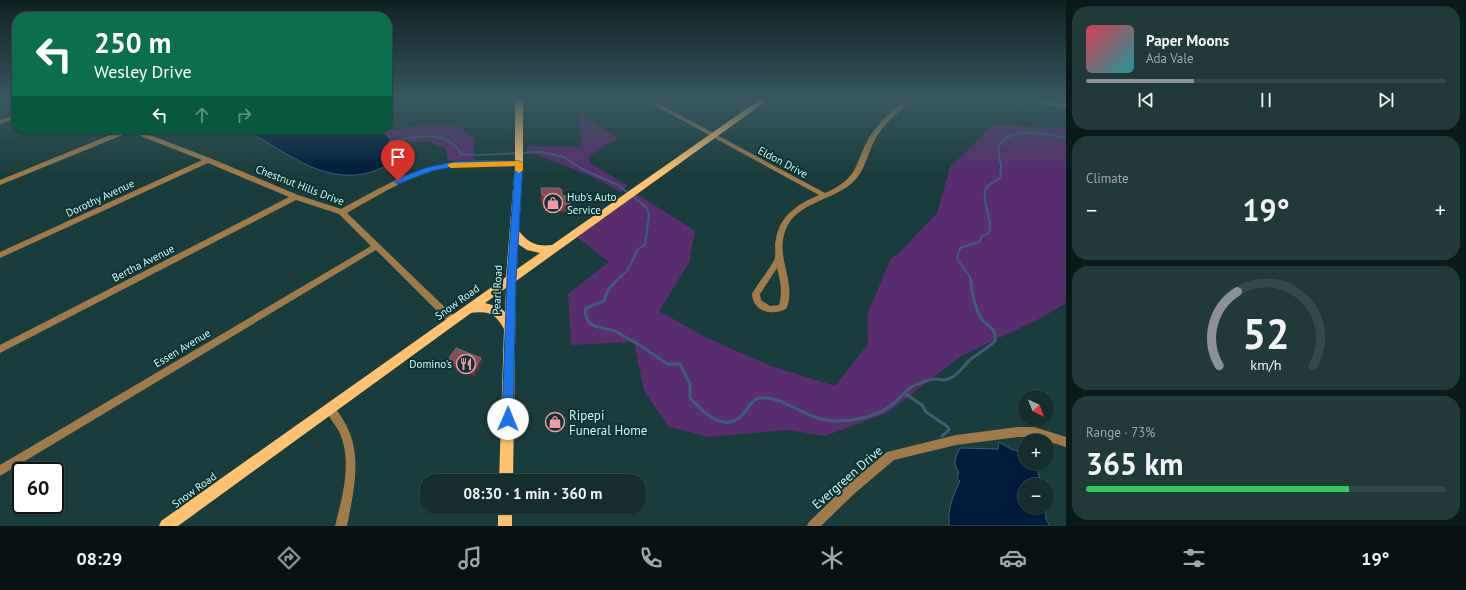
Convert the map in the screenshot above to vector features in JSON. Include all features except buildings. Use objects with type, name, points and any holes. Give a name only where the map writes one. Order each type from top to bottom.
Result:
[{"type":"main road","name":"Pearl Road","points":[[506,474],[510,330],[519,156],[519,125]]},
{"type":"main road","name":"Snow Road","points":[[166,526],[728,125]]},
{"type":"main road","points":[[514,231],[523,243],[532,248],[545,250],[554,248]]},
{"type":"main road","points":[[469,310],[481,307],[496,310],[502,315],[510,330]]},
{"type":"main road","points":[[505,514],[505,526]]},
{"type":"street","name":"Eldon Drive","points":[[693,125],[824,196]]},
{"type":"street","points":[[779,258],[756,294],[756,299],[759,304],[774,310],[784,307],[786,297],[779,258],[780,238],[787,220],[801,206],[841,188],[854,178],[861,168],[870,144],[882,125]]},
{"type":"street","points":[[0,183],[119,134]]},
{"type":"street","name":"Chestnut Hills Drive","points":[[140,134],[208,160],[295,197],[342,212],[453,321]]},
{"type":"street","points":[[342,212],[398,181],[431,169],[519,156]]},
{"type":"street","name":"Dorothy Avenue","points":[[0,255],[208,160]]},
{"type":"street","name":"Bertha Avenue","points":[[0,349],[295,197]]},
{"type":"street","name":"Essen Avenue","points":[[0,471],[377,246]]},
{"type":"street","points":[[330,409],[342,426],[352,458],[350,480],[341,526]]},
{"type":"street","name":"Evergreen Drive","points":[[813,526],[851,489],[891,456],[956,440],[1018,432],[1034,432],[1066,442]]},
{"type":"shaded area","points":[[421,125],[456,125],[474,138],[474,160],[448,161],[446,149],[428,141],[393,143],[385,134],[392,134],[392,129]]},
{"type":"shaded area","points":[[580,125],[596,125],[618,138],[589,156],[590,163],[628,186],[620,192],[586,174],[527,152],[527,146],[581,147]]},
{"type":"shaded area","points":[[993,125],[1066,128],[1066,303],[1039,319],[961,356],[887,413],[825,436],[787,430],[709,437],[669,427],[644,391],[634,342],[571,345],[568,294],[609,262],[577,237],[637,194],[695,231],[689,263],[659,311],[705,337],[771,366],[835,386],[868,344],[867,315],[891,258],[900,252],[937,213],[950,167]]},
{"type":"water","points":[[253,134],[385,134],[393,143],[396,152],[393,162],[373,171],[353,175],[334,174],[316,169],[281,151]]},
{"type":"water","points":[[999,442],[1018,451],[1018,470],[1038,470],[1039,478],[1018,478],[1018,514],[1046,514],[1046,519],[1050,526],[949,526],[951,503],[960,481],[957,478],[959,472],[955,463],[960,448],[998,449]]},
{"type":"waterway","points":[[971,282],[970,277],[957,259],[960,248],[979,242],[982,236],[989,233],[990,221],[985,203],[985,192],[991,183],[1000,178],[1001,165],[998,149],[1003,140],[1019,133],[1040,133],[1066,138]]},
{"type":"waterway","points":[[389,142],[428,136],[447,140],[455,146],[461,154],[480,155],[540,152],[564,157],[582,169],[618,185],[647,208],[649,215],[645,245],[638,249],[627,271],[616,281]]},
{"type":"waterway","points":[[616,281],[608,290],[604,301],[586,308],[585,313],[588,321],[594,326],[615,331],[641,346],[667,364],[680,364],[690,384],[690,398],[702,410],[716,420],[730,422],[738,419],[753,401],[760,398],[777,400],[809,415],[826,420],[852,420],[870,416],[886,409],[904,393]]},
{"type":"waterway","points":[[904,393],[913,386],[924,381],[936,379],[945,380],[952,378],[971,359],[995,341],[993,330],[983,321],[977,310],[971,281]]},
{"type":"waterway","points":[[904,393],[922,405],[926,412],[948,427],[949,430],[942,436]]},
{"type":"slow traffic","points":[[451,165],[519,163],[519,170]]},
{"type":"place","name":"Hub's Auto Service","points":[[553,203]]},
{"type":"place","name":"Domino's","points":[[466,364]]},
{"type":"place","name":"Ripepi Funeral Home","points":[[555,422]]},
{"type":"route","points":[[398,181],[431,169],[458,164],[519,163],[512,279],[508,419]]}]
